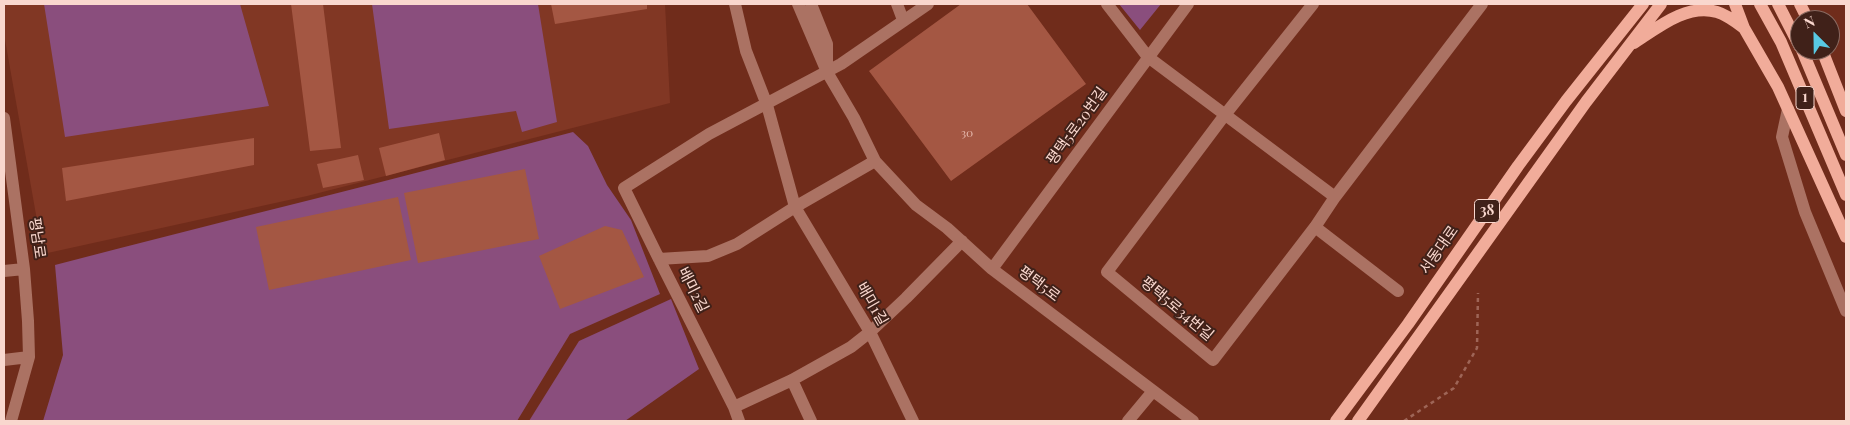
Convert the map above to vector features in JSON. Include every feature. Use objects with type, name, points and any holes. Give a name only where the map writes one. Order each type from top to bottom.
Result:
[{"type":"main road","name":"38","points":[[1358,421],[1625,48],[1661,4]]},
{"type":"main road","name":"1","points":[[1760,4],[1781,42],[1846,195]]},
{"type":"main road","name":"1","points":[[1778,4],[1790,27]]},
{"type":"main road","points":[[1736,5],[1744,28],[1778,87],[1846,237]]},
{"type":"main road","name":"서동대로","points":[[1336,421],[1408,324],[1518,166],[1640,7]]},
{"type":"main road","points":[[1625,48],[1667,21],[1684,14],[1702,10],[1716,12],[1744,28]]},
{"type":"main road","name":"1","points":[[1806,60],[1846,155]]},
{"type":"main road","points":[[1826,60],[1846,111]]},
{"type":"street","name":"배미1길","points":[[735,4],[746,51],[767,105],[796,207],[870,332],[913,421]]},
{"type":"street","name":"평택5로","points":[[798,4],[827,72],[854,118],[875,161],[916,205],[962,241],[992,269],[1193,421]]},
{"type":"street","points":[[811,4],[827,44],[827,72]]},
{"type":"street","points":[[897,4],[903,20]]},
{"type":"street","points":[[767,105],[827,72],[928,4]]},
{"type":"street","points":[[1107,4],[1148,58],[1335,198]]},
{"type":"street","name":"평택5로20번길","points":[[992,269],[1188,4]]},
{"type":"street","name":"평택5로34번길","points":[[1313,4],[1224,116],[1107,272],[1213,360],[1482,4]]},
{"type":"street","name":"배미2길","points":[[739,421],[734,407],[658,260],[624,188],[709,134],[767,105]]},
{"type":"street","points":[[1788,109],[1782,137],[1805,212],[1846,311]]},
{"type":"street","name":"평남로","points":[[4,118],[24,268],[29,357],[11,421]]},
{"type":"street","points":[[658,260],[708,256],[737,244],[875,161]]},
{"type":"street","points":[[1315,227],[1398,291]]},
{"type":"street","points":[[734,407],[792,380],[851,347],[870,332],[962,241]]},
{"type":"street","points":[[4,271],[24,268]]},
{"type":"street","points":[[4,360],[29,357]]},
{"type":"street","points":[[792,380],[811,421]]},
{"type":"street","points":[[1128,421],[1153,390]]},
{"type":"path","points":[[1404,421],[1454,388],[1477,348],[1478,293]]},
{"type":"shaded area","points":[[4,4],[665,4],[670,103],[307,196],[43,254],[4,34]]},
{"type":"shaded area","points":[[44,4],[240,4],[269,106],[65,137]]},
{"type":"shaded area","points":[[372,4],[538,4],[557,122],[522,132],[516,111],[389,129]]},
{"type":"shaded area","points":[[1119,4],[1161,4],[1140,30]]},
{"type":"shaded area","points":[[573,132],[588,146],[607,185],[631,220],[660,294],[570,334],[517,421],[43,421],[63,355],[55,265]]},
{"type":"shaded area","points":[[671,299],[699,369],[625,421],[529,421],[579,341]]},
{"type":"building","points":[[291,4],[323,4],[341,148],[310,151]]},
{"type":"building","points":[[551,4],[647,4],[647,9],[555,24]]},
{"type":"building","points":[[961,4],[1027,4],[1086,84],[951,181],[869,71]]},
{"type":"building","points":[[439,133],[445,160],[386,176],[379,148]]},
{"type":"building","points":[[254,138],[254,165],[66,201],[62,168]]},
{"type":"building","points":[[358,155],[364,180],[323,188],[317,164]]},
{"type":"building","points":[[525,169],[539,239],[418,263],[404,193]]},
{"type":"building","points":[[398,197],[411,260],[269,290],[256,227]]},
{"type":"building","points":[[605,226],[622,230],[644,277],[560,309],[539,256]]}]
